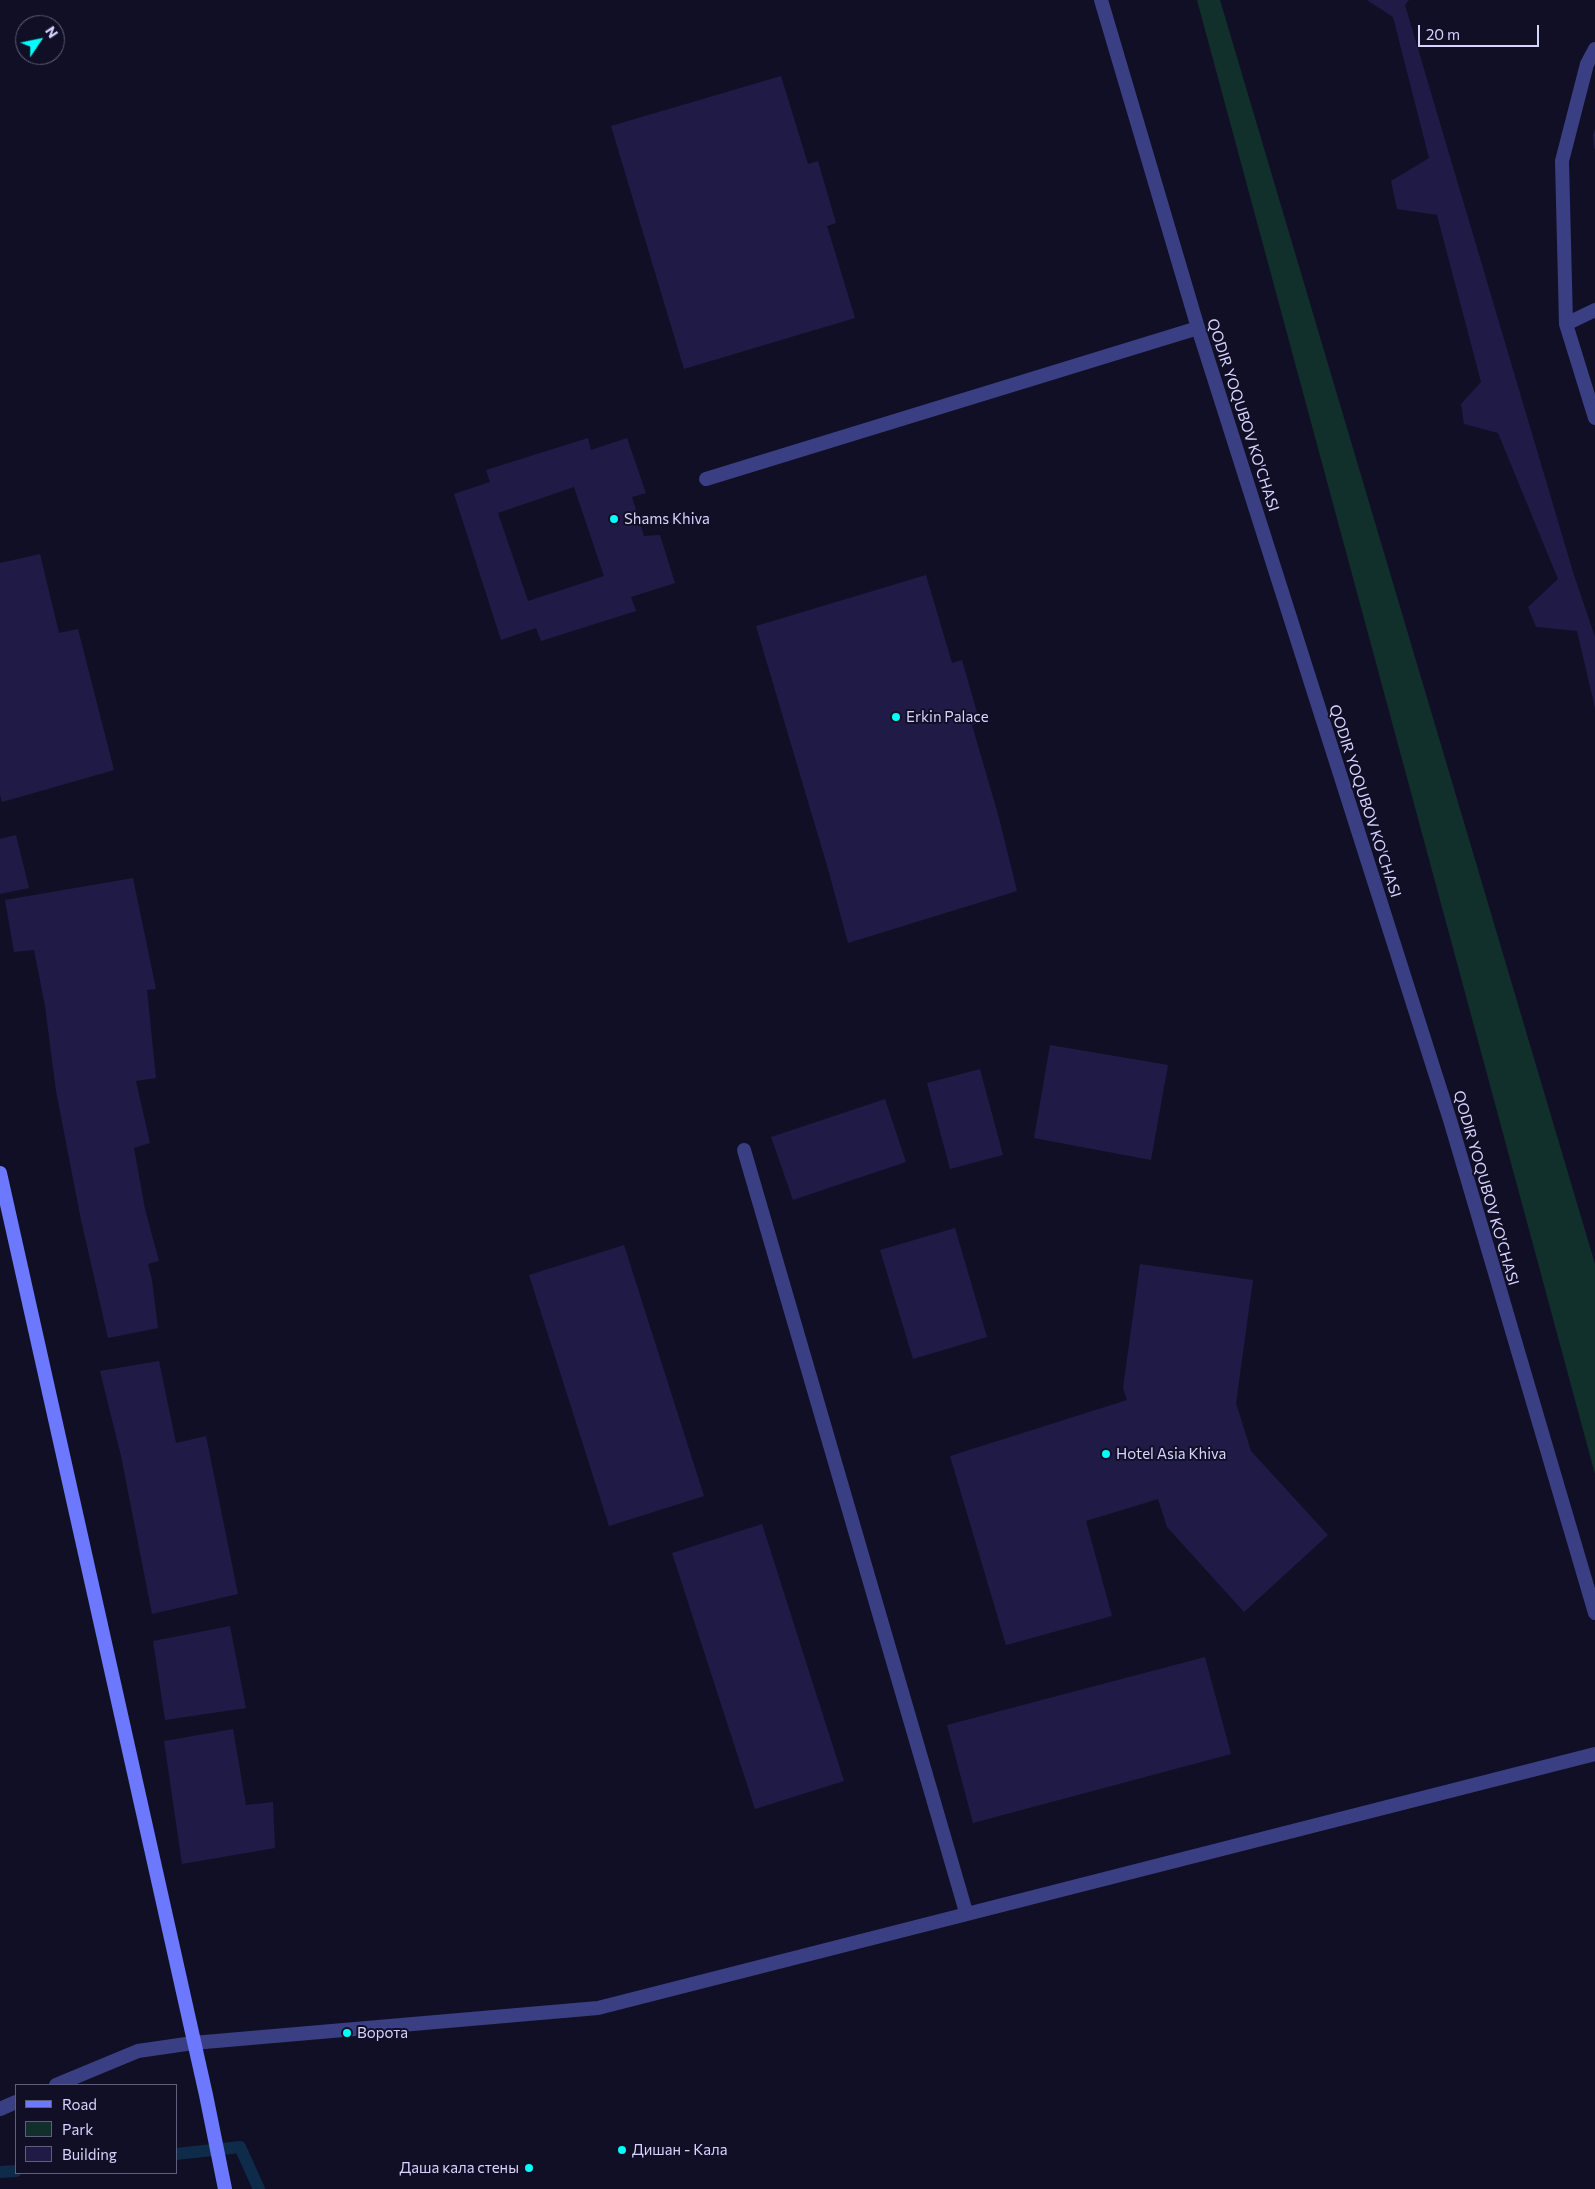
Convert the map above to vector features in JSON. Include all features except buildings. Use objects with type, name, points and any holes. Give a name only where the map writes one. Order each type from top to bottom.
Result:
[{"type":"main road","points":[[0,1173],[206,2095],[225,2189]]},
{"type":"street","name":"QODIR YOQUBOV KO'CHASI","points":[[1100,0],[1198,328],[1450,1120],[1595,1614]]},
{"type":"street","points":[[1595,49],[1587,64],[1562,161],[1566,324],[1595,418]]},
{"type":"street","points":[[1566,324],[1595,310]]},
{"type":"street","points":[[706,479],[1198,328]]},
{"type":"street","points":[[744,1150],[966,1912]]},
{"type":"street","points":[[58,2084],[138,2051],[193,2043],[598,2008],[966,1912],[1595,1754]]},
{"type":"street","points":[[0,2109],[15,2102]]},
{"type":"green space","points":[[1197,0],[1220,0],[1595,1264],[1595,1474]]},
{"type":"waterway","points":[[178,2154],[240,2147],[259,2189]]},
{"type":"waterway","points":[[0,2172],[15,2171]]},
{"type":"place","name":"Shams Khiva","points":[[614,519]]},
{"type":"place","name":"Erkin Palace","points":[[896,717]]},
{"type":"place","name":"Hotel Asia Khiva","points":[[1106,1454]]},
{"type":"place","name":"Ворота","points":[[347,2033]]},
{"type":"place","name":"Дишан - Кала","points":[[622,2150]]},
{"type":"place","name":"Даша кала стены","points":[[529,2168]]}]
